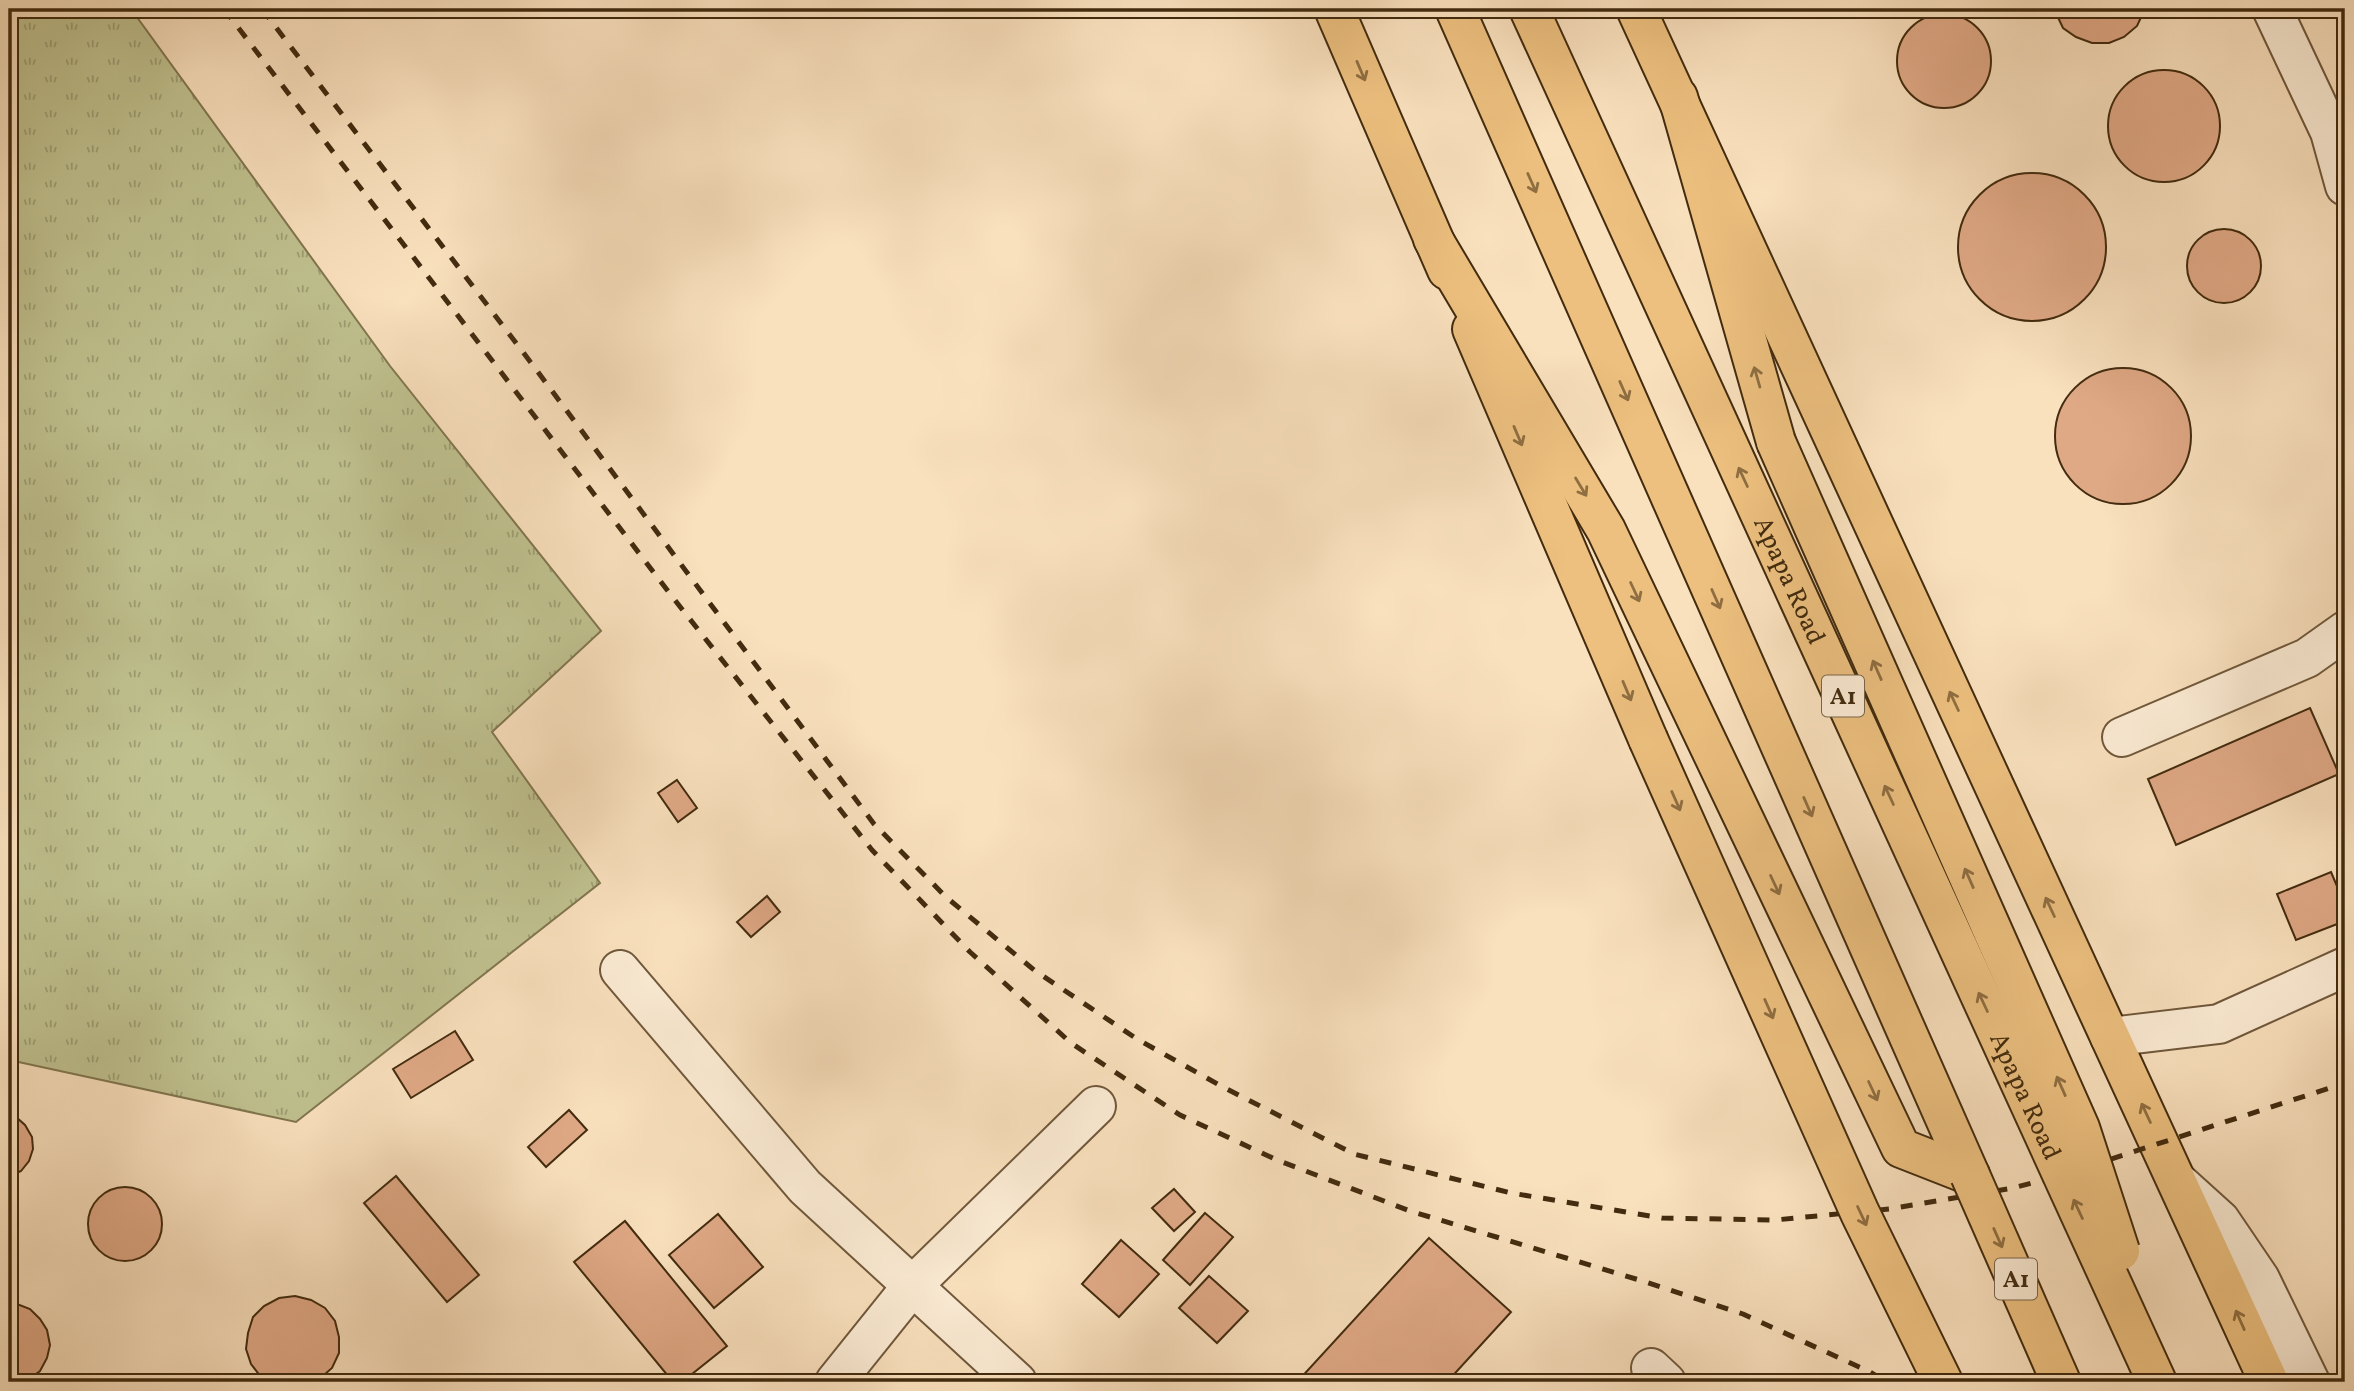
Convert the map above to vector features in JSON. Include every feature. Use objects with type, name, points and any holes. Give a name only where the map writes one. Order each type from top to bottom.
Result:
[{"type":"main road","points":[[1334,9],[1648,739],[1860,1213],[1942,1382]]},
{"type":"main road","points":[[1443,9],[1511,137]]},
{"type":"main road","name":"A1","points":[[1455,9],[2061,1382]]},
{"type":"main road","name":"Apapa Road","points":[[1529,9],[2157,1382]]},
{"type":"main road","points":[[1636,9],[2269,1382]]},
{"type":"main road","points":[[1678,97],[1776,442],[2080,1128],[2163,1382]]},
{"type":"main road","points":[[1433,239],[1606,530],[1901,1148],[1970,1175]]},
{"type":"lane","points":[[2272,9],[2330,132],[2345,186]]},
{"type":"lane","points":[[2122,737],[2307,658],[2345,631]]},
{"type":"lane","points":[[2110,1037],[2219,1024],[2345,967]]},
{"type":"lane","points":[[620,970],[804,1187],[1017,1382]]},
{"type":"lane","points":[[835,1382],[912,1286],[1096,1106]]},
{"type":"lane","points":[[2178,1182],[2220,1220],[2260,1279],[2310,1382]]},
{"type":"green space","points":[[9,9],[131,9],[390,366],[601,631],[492,732],[600,883],[296,1122],[9,1060]]},
{"type":"building","points":[[2054,9],[2145,9],[2137,26],[2124,37],[2109,43],[2092,43],[2063,28]]},
{"type":"building","points":[[1944,14],[1962,17],[1977,28],[1988,43],[1991,61],[1988,79],[1977,94],[1962,105],[1944,108],[1926,105],[1911,94],[1900,79],[1897,61],[1900,43],[1911,28],[1926,17]]},
{"type":"building","points":[[2164,70],[2185,74],[2204,86],[2216,105],[2220,126],[2216,147],[2204,166],[2185,178],[2164,182],[2143,178],[2124,166],[2112,147],[2108,126],[2112,105],[2124,86],[2143,74]]},
{"type":"building","points":[[2032,173],[2060,179],[2084,195],[2100,219],[2106,247],[2100,275],[2084,299],[2060,315],[2032,321],[2004,315],[1980,299],[1964,275],[1958,247],[1964,219],[1980,195],[2004,179]]},
{"type":"building","points":[[2224,229],[2245,235],[2255,245],[2261,266],[2255,287],[2245,297],[2224,303],[2203,297],[2193,287],[2187,266],[2193,245],[2203,235]]},
{"type":"building","points":[[2123,368],[2149,373],[2171,388],[2186,410],[2191,436],[2186,462],[2171,484],[2149,499],[2123,504],[2097,499],[2075,484],[2060,462],[2055,436],[2060,410],[2075,388],[2097,373]]},
{"type":"building","points":[[2310,708],[2339,774],[2176,845],[2148,779]]},
{"type":"building","points":[[677,780],[697,808],[678,822],[658,793]]},
{"type":"building","points":[[2331,872],[2339,891],[2344,889],[2345,921],[2296,940],[2277,894]]},
{"type":"building","points":[[767,896],[780,912],[751,937],[737,922]]},
{"type":"building","points":[[455,1031],[473,1060],[411,1098],[393,1069]]},
{"type":"building","points":[[569,1110],[587,1130],[546,1167],[528,1147]]},
{"type":"building","points":[[9,1115],[25,1125],[32,1137],[33,1149],[29,1161],[21,1171],[9,1177]]},
{"type":"building","points":[[396,1176],[479,1275],[447,1302],[364,1203]]},
{"type":"building","points":[[125,1187],[146,1193],[156,1203],[162,1224],[156,1245],[146,1255],[125,1261],[104,1255],[94,1245],[88,1224],[94,1203],[104,1193]]},
{"type":"building","points":[[1174,1189],[1195,1212],[1174,1231],[1152,1208]]},
{"type":"building","points":[[1205,1213],[1233,1237],[1190,1285],[1163,1260]]},
{"type":"building","points":[[718,1214],[763,1267],[714,1308],[669,1255]]},
{"type":"building","points":[[625,1221],[727,1346],[682,1382],[673,1382],[574,1262]]},
{"type":"building","points":[[1429,1238],[1511,1312],[1447,1382],[1297,1382]]},
{"type":"building","points":[[1121,1240],[1159,1274],[1119,1317],[1082,1284]]},
{"type":"building","points":[[1209,1276],[1248,1311],[1217,1343],[1179,1308]]},
{"type":"building","points":[[295,1296],[311,1300],[325,1308],[335,1321],[339,1353],[332,1368],[316,1382],[269,1382],[261,1377],[251,1364],[246,1349],[248,1333],[253,1317],[264,1306],[279,1298]]},
{"type":"building","points":[[9,1304],[30,1309],[40,1319],[47,1330],[50,1345],[40,1371],[20,1382],[9,1382]]},
{"type":"railway","points":[[224,9],[674,599],[872,850],[970,952],[1071,1043],[1180,1115],[1277,1160],[1410,1211],[1743,1314],[1870,1372],[1886,1382]]},
{"type":"railway","points":[[262,9],[532,364],[874,824],[946,897],[1034,970],[1137,1039],[1223,1087],[1354,1154],[1511,1193],[1662,1218],[1775,1220],[1889,1209],[2013,1188],[2062,1175],[2345,1083]]}]
